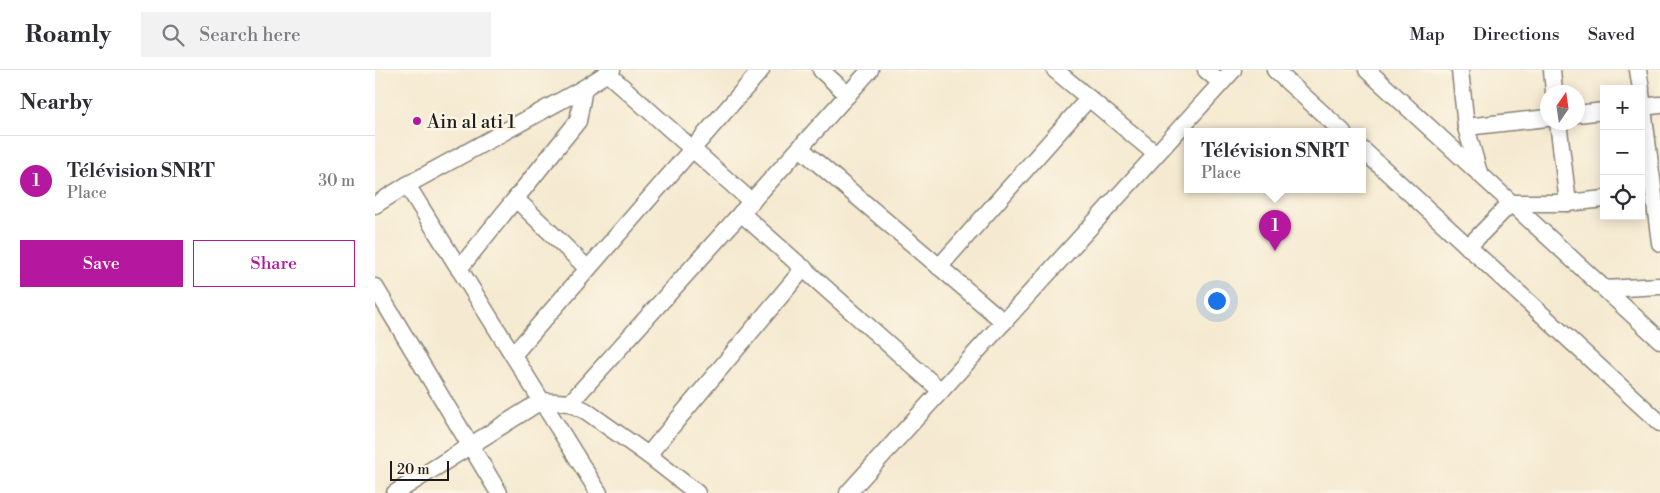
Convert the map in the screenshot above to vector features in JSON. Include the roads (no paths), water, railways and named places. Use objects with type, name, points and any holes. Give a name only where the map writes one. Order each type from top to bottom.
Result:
[{"type":"street","points":[[513,355],[761,70]]},
{"type":"street","points":[[821,70],[848,95]]},
{"type":"street","points":[[570,403],[870,70]]},
{"type":"street","points":[[1055,70],[1156,154]]},
{"type":"street","points":[[1206,70],[1221,83]]},
{"type":"street","points":[[848,493],[1233,70]]},
{"type":"street","points":[[1275,70],[1339,128]]},
{"type":"street","points":[[1367,70],[1660,340]]},
{"type":"street","points":[[1460,70],[1466,127],[1479,173]]},
{"type":"street","points":[[1552,70],[1553,85]]},
{"type":"street","points":[[1638,70],[1640,85]]},
{"type":"street","points":[[375,205],[407,185],[610,72],[692,148],[803,268],[941,390]]},
{"type":"street","points":[[459,269],[578,121],[584,88]]},
{"type":"street","points":[[939,267],[1089,98]]},
{"type":"street","points":[[1645,102],[1660,105]]},
{"type":"street","points":[[1585,113],[1600,111]]},
{"type":"street","points":[[1466,127],[1540,119]]},
{"type":"street","points":[[1559,130],[1567,203]]},
{"type":"street","points":[[1645,130],[1652,195],[1660,243]]},
{"type":"street","points":[[800,148],[1004,322]]},
{"type":"street","points":[[1366,153],[1660,423]]},
{"type":"street","points":[[407,185],[599,493]]},
{"type":"street","points":[[517,199],[587,268]]},
{"type":"street","points":[[1468,247],[1511,203],[1567,203],[1600,199]]},
{"type":"street","points":[[648,454],[803,268]]},
{"type":"street","points":[[1605,289],[1660,286]]},
{"type":"street","points":[[375,287],[499,493]]},
{"type":"street","points":[[395,493],[541,401],[570,403],[601,420],[697,493]]},
{"type":"place","name":"Ain al ati 1","points":[[417,121]]},
{"type":"place","name":"Télévision SNRT","points":[[1275,251]]}]
